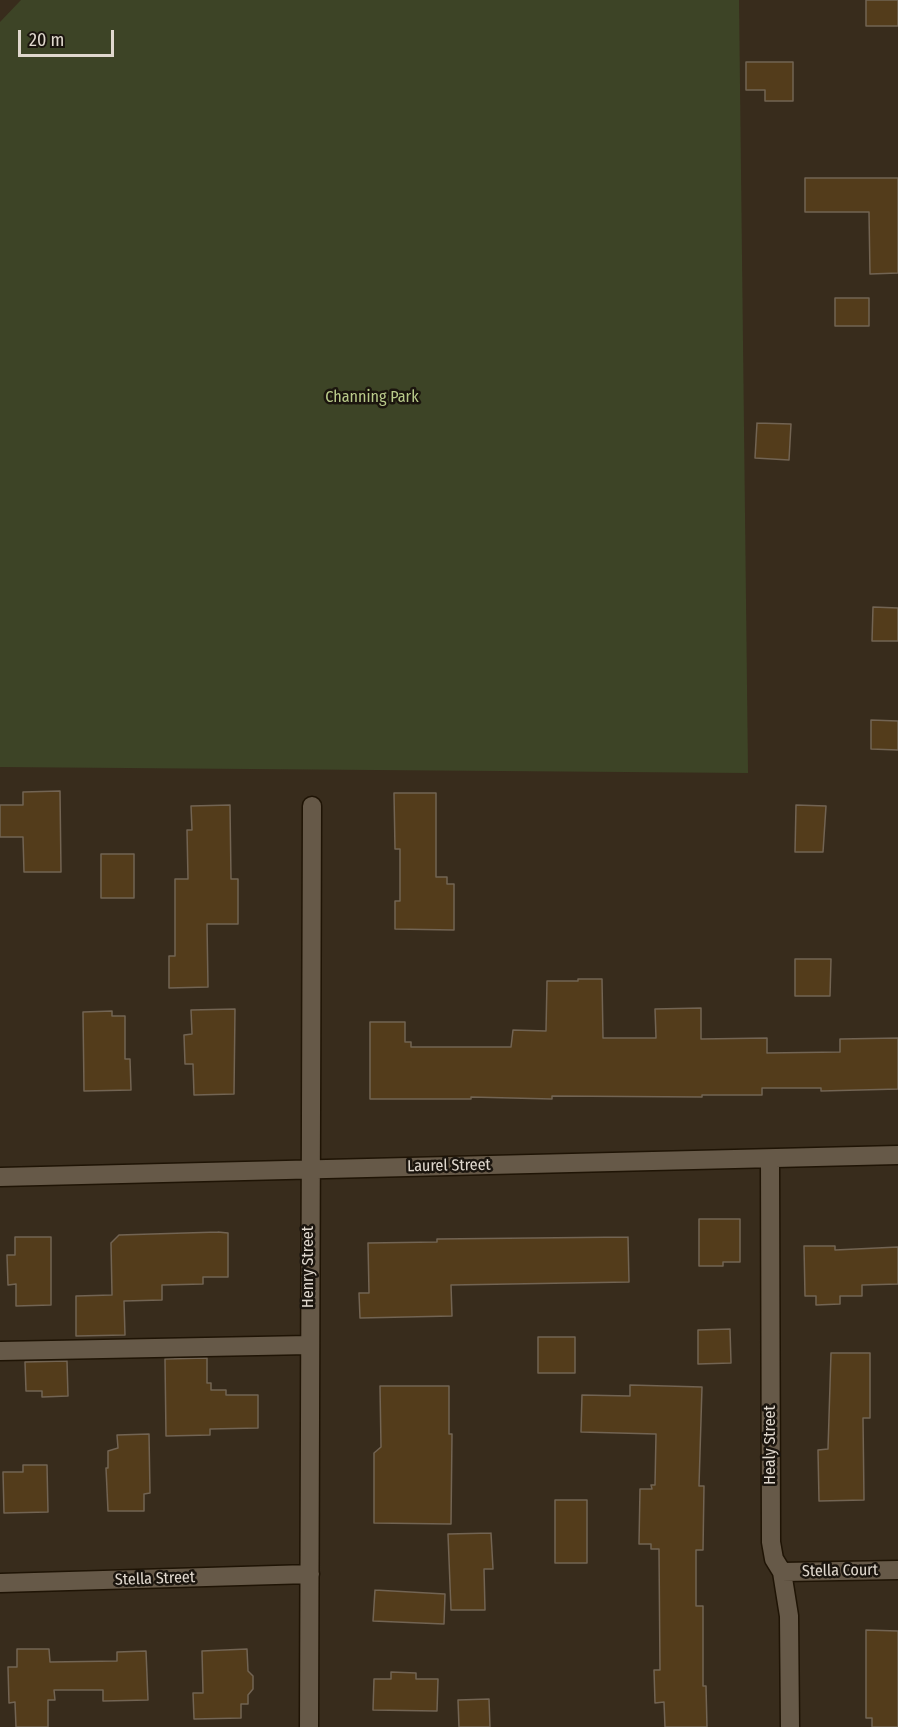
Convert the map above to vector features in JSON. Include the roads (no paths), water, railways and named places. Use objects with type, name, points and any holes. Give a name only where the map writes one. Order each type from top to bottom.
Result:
[{"type":"street","name":"Henry Street","points":[[309,1727],[309,1169],[312,806]]},
{"type":"street","name":"Laurel Street","points":[[0,1177],[770,1160],[898,1155]]},
{"type":"street","name":"Healy Street","points":[[770,1160],[771,1542],[774,1559],[782,1572],[789,1616],[790,1727]]},
{"type":"street","points":[[0,1351],[309,1345]]},
{"type":"street","name":"Stella Court","points":[[782,1572],[898,1570]]},
{"type":"street","name":"Stella Street","points":[[0,1583],[310,1574]]},
{"type":"park label","name":"Channing Park","points":[[372,398]]}]
